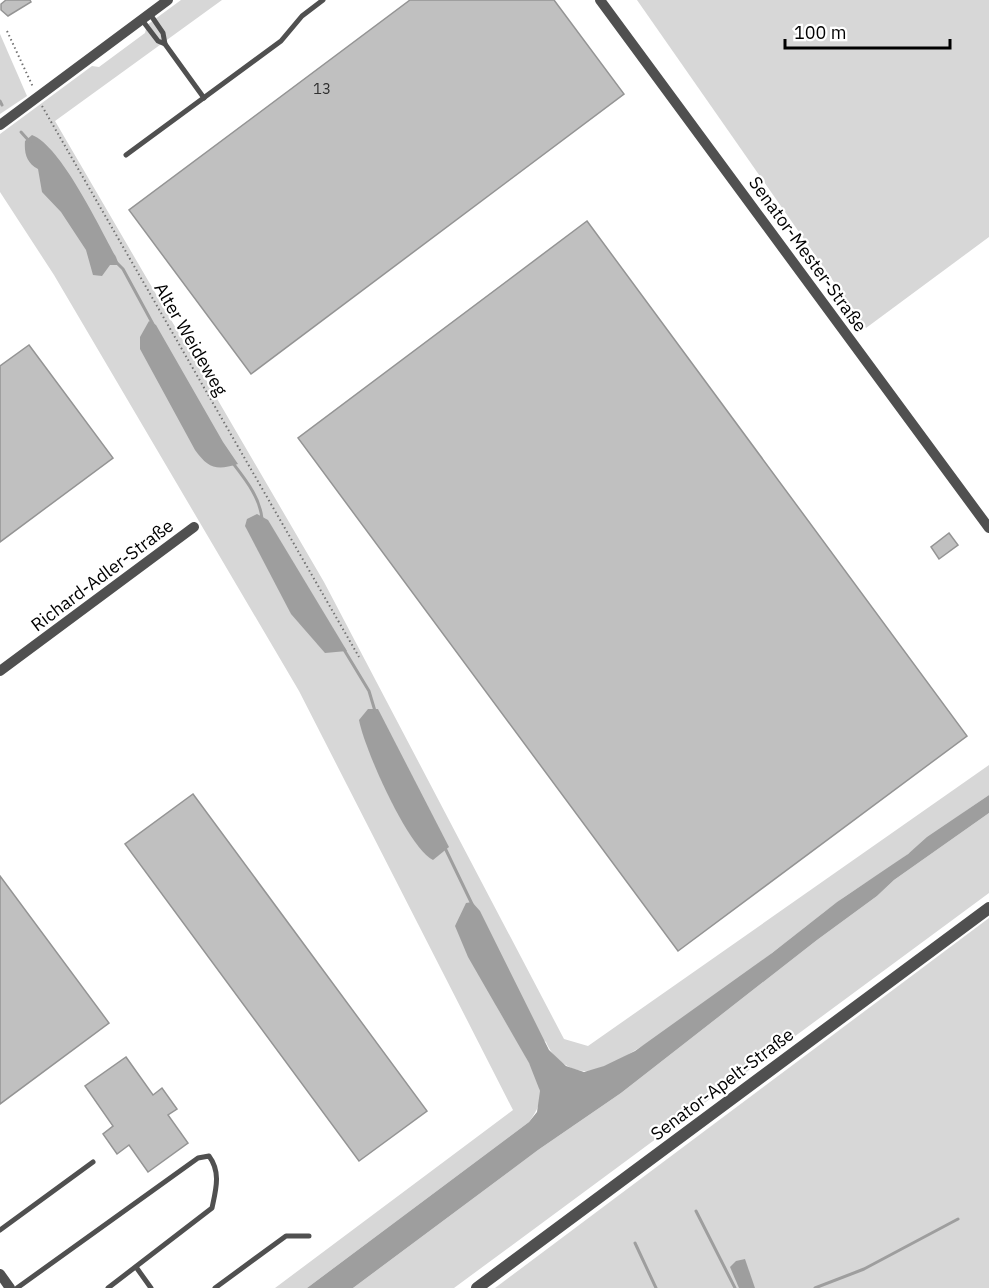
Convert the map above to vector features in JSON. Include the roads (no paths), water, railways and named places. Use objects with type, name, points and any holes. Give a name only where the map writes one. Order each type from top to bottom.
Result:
[{"type":"street","points":[[0,125],[168,0]]},
{"type":"street","name":"Senator-Mester-Straße","points":[[600,0],[989,528]]},
{"type":"street","name":"Richard-Adler-Straße","points":[[0,671],[194,527]]},
{"type":"street","name":"Senator-Apelt-Straße","points":[[477,1288],[989,908]]},
{"type":"street","points":[[0,1274],[10,1288]]},
{"type":"lane","points":[[126,155],[281,42],[302,16],[323,0]]},
{"type":"lane","points":[[146,16],[158,41],[165,44]]},
{"type":"lane","points":[[146,16],[163,33],[165,44],[204,98]]},
{"type":"lane","points":[[17,1288],[198,1158],[208,1156],[216,1166],[217,1188],[212,1208],[108,1288]]},
{"type":"lane","points":[[0,1230],[93,1162]]},
{"type":"lane","points":[[215,1288],[286,1236],[309,1236]]},
{"type":"lane","points":[[136,1267],[151,1288]]},
{"type":"waterway","points":[[0,101],[2,105]]},
{"type":"waterway","points":[[21,132],[30,142]]},
{"type":"waterway","points":[[116,262],[123,269],[154,326]]},
{"type":"waterway","points":[[232,462],[255,496],[262,519]]},
{"type":"waterway","points":[[343,648],[369,691],[375,711]]},
{"type":"waterway","points":[[445,848],[472,904]]},
{"type":"waterway","points":[[696,1211],[735,1288]]},
{"type":"waterway","points":[[815,1288],[864,1269],[958,1219]]},
{"type":"waterway","points":[[635,1243],[656,1288]]}]
